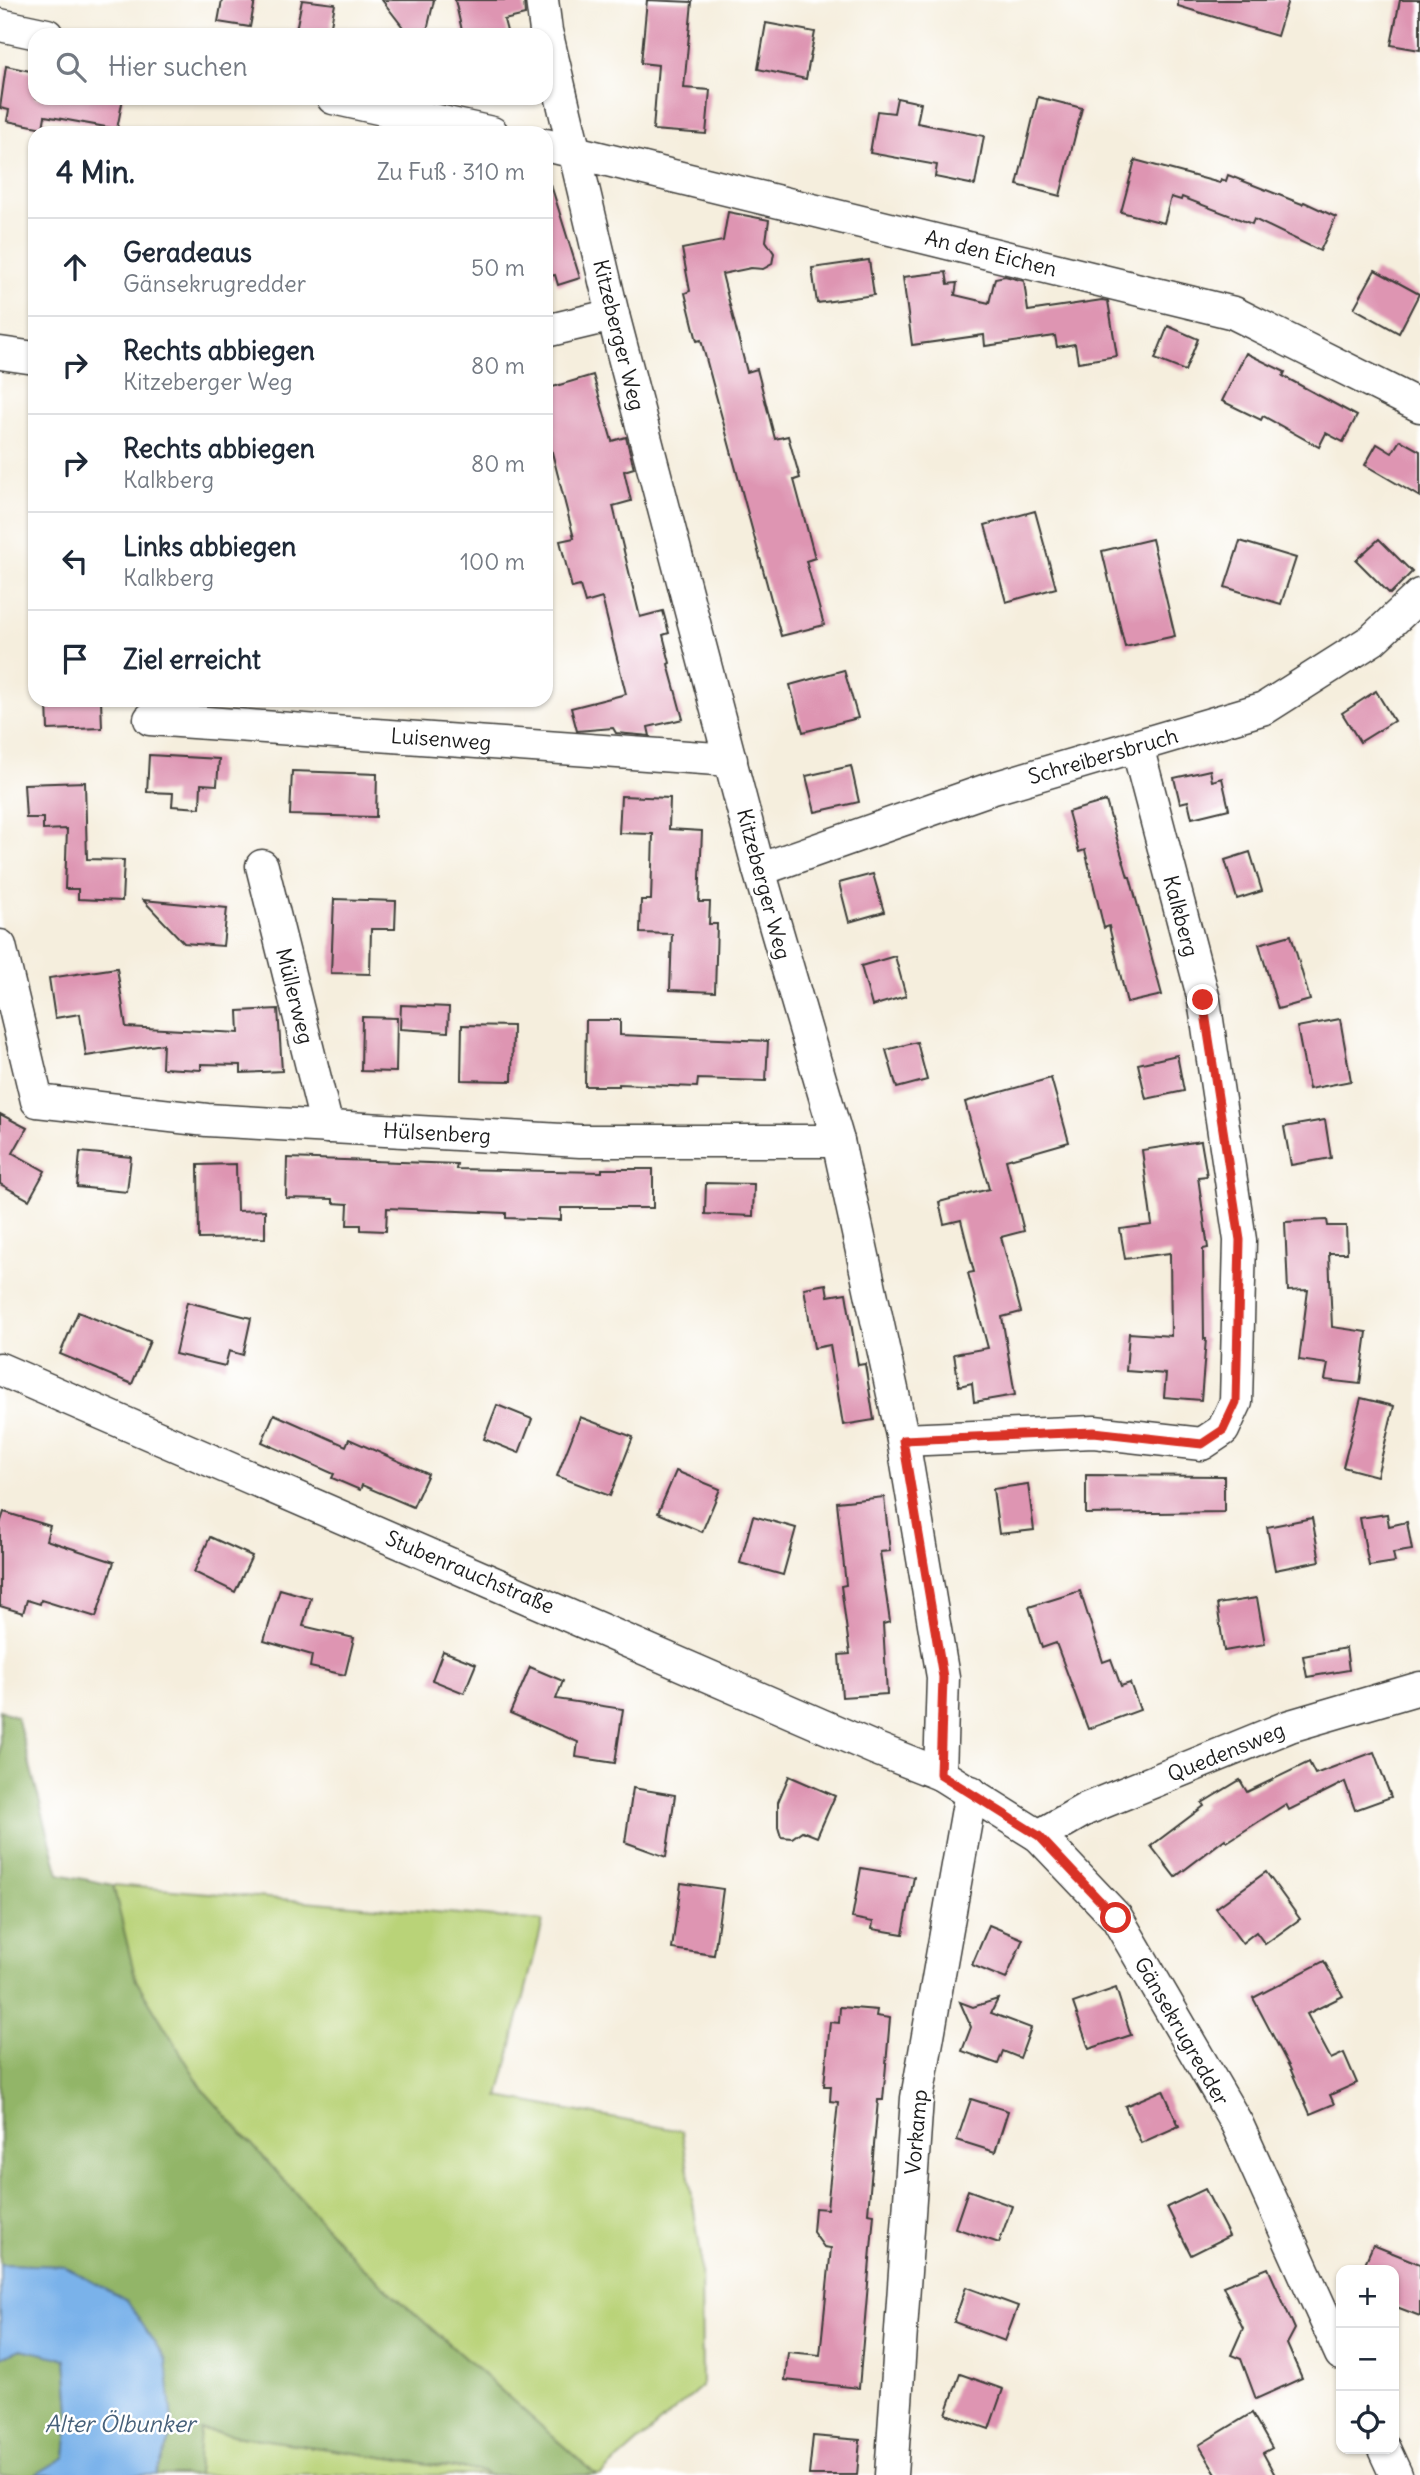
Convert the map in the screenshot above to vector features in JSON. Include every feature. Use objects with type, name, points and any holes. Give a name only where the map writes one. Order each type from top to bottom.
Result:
[{"type":"street","name":"Kitzeberger Weg","points":[[542,0],[546,28]]},
{"type":"street","points":[[0,24],[28,31]]},
{"type":"street","name":"Kitzeberger Weg","points":[[553,86],[561,148],[612,315],[759,870],[838,1141],[903,1440],[943,1677],[940,1774]]},
{"type":"street","points":[[365,105],[460,126]]},
{"type":"street","name":"An den Eichen","points":[[561,148],[1234,313],[1420,407]]},
{"type":"street","points":[[553,329],[612,315]]},
{"type":"street","points":[[0,353],[28,357]]},
{"type":"street","name":"Schreibersbruch","points":[[759,870],[988,790],[1265,708],[1373,640],[1420,595]]},
{"type":"street","name":"Luisenweg","points":[[150,719],[731,760]]},
{"type":"street","name":"Kalkberg","points":[[903,1440],[1094,1432],[1202,1444],[1223,1430],[1236,1402],[1240,1240],[1226,1147],[1203,1000],[1137,746]]},
{"type":"street","name":"Müllerweg","points":[[262,866],[327,1127]]},
{"type":"street","name":"Hülsenberg","points":[[0,946],[37,1101],[207,1120],[580,1140],[838,1141]]},
{"type":"street","name":"Stubenrauchstraße","points":[[0,1369],[874,1748],[940,1774]]},
{"type":"street","name":"Quedensweg","points":[[1039,1836],[1086,1809],[1290,1726],[1420,1688]]},
{"type":"street","name":"Gänsekrugredder","points":[[940,1774],[1039,1836],[1116,1918],[1237,2124],[1336,2343]]},
{"type":"street","name":"Vorkamp","points":[[891,2475],[917,2098],[971,1792]]},
{"type":"street","points":[[1386,2454],[1396,2475]]},
{"type":"green space","points":[[0,1710],[17,1717],[59,1874],[113,1885],[136,1980],[204,2091],[359,2264],[596,2475],[488,2475],[483,2472],[200,2430],[197,2475],[156,2475],[173,2432],[64,2266],[0,2264]]},
{"type":"green space","points":[[113,1885],[543,1921],[499,2097],[682,2131],[701,2256],[702,2386],[601,2475],[596,2475],[359,2264],[204,2091],[135,1980]]},
{"type":"green space","points":[[21,2349],[66,2358],[70,2412],[65,2457],[35,2475],[0,2475],[0,2357]]},
{"type":"green space","points":[[199,2430],[483,2472],[488,2475],[197,2475]]},
{"type":"water","name":"Alter Ölbunker","points":[[0,2264],[64,2266],[127,2301],[166,2360],[173,2432],[156,2475],[35,2475],[65,2457],[70,2412],[66,2359],[21,2349],[0,2357]]},
{"type":"building","points":[[222,0],[255,0],[250,27],[218,22]]},
{"type":"building","points":[[302,0],[335,4],[330,28],[296,28]]},
{"type":"building","points":[[382,0],[434,0],[428,28],[404,28]]},
{"type":"building","points":[[455,0],[524,0],[525,15],[504,20],[506,28],[461,28]]},
{"type":"building","points":[[647,0],[692,2],[684,88],[710,90],[706,134],[653,130],[658,65],[641,63]]},
{"type":"building","points":[[1178,0],[1288,0],[1277,36],[1178,6]]},
{"type":"building","points":[[1400,0],[1420,0],[1420,50],[1391,45]]},
{"type":"building","points":[[766,23],[815,32],[806,79],[758,69]]},
{"type":"building","points":[[6,66],[28,71],[28,105],[122,105],[118,126],[100,126],[45,116],[43,126],[33,126],[7,121],[9,110],[0,108]]},
{"type":"building","points":[[1038,97],[1082,108],[1060,196],[1017,185]]},
{"type":"building","points":[[897,98],[921,103],[917,123],[984,136],[975,185],[935,177],[937,165],[870,153],[877,111],[894,113]]},
{"type":"building","points":[[1135,160],[1220,183],[1221,179],[1226,181],[1228,175],[1302,204],[1304,202],[1336,217],[1320,251],[1254,219],[1252,224],[1182,197],[1181,200],[1171,197],[1164,223],[1121,212]]},
{"type":"building","points":[[553,191],[580,278],[558,285],[555,275]]},
{"type":"building","points":[[728,212],[769,220],[766,241],[774,253],[772,264],[763,269],[751,268],[722,274],[747,372],[757,369],[775,439],[788,436],[800,478],[794,480],[815,558],[806,561],[824,625],[781,636],[701,340],[697,341],[685,293],[690,291],[682,249],[723,241]]},
{"type":"building","points":[[869,260],[874,295],[817,303],[812,268]]},
{"type":"building","points":[[1375,270],[1419,294],[1399,333],[1354,308]]},
{"type":"building","points":[[946,272],[948,284],[957,283],[955,295],[989,303],[995,278],[1005,276],[1024,281],[1028,311],[1108,301],[1117,356],[1078,362],[1075,344],[1057,347],[1055,336],[985,346],[984,335],[912,345],[903,277]]},
{"type":"building","points":[[1168,326],[1198,339],[1185,371],[1155,359]]},
{"type":"building","points":[[1246,353],[1285,372],[1283,376],[1357,416],[1343,442],[1326,433],[1319,447],[1263,416],[1261,420],[1222,401]]},
{"type":"building","points":[[593,375],[612,441],[626,437],[634,468],[624,471],[631,501],[613,506],[640,617],[663,611],[669,633],[663,635],[670,663],[668,664],[683,719],[648,727],[650,736],[616,733],[613,728],[577,731],[571,708],[626,694],[602,598],[585,603],[580,586],[572,588],[560,541],[574,538],[553,456],[553,387]]},
{"type":"building","points":[[1400,440],[1420,451],[1420,497],[1365,465],[1377,444],[1392,453]]},
{"type":"building","points":[[1035,511],[1056,588],[1006,602],[985,525]]},
{"type":"building","points":[[1152,539],[1175,636],[1125,647],[1102,551]]},
{"type":"building","points":[[1379,539],[1412,572],[1390,594],[1356,560]]},
{"type":"building","points":[[1240,541],[1296,558],[1281,604],[1225,587]]},
{"type":"building","points":[[844,670],[858,718],[803,732],[790,685]]},
{"type":"building","points":[[1376,691],[1394,721],[1360,742],[1342,713]]},
{"type":"building","points":[[47,707],[101,707],[102,728],[48,730]]},
{"type":"building","points":[[149,755],[219,759],[217,785],[201,784],[200,808],[172,806],[173,793],[147,792]]},
{"type":"building","points":[[851,766],[859,802],[815,812],[806,776]]},
{"type":"building","points":[[1210,770],[1212,781],[1222,778],[1229,809],[1192,818],[1188,801],[1180,803],[1174,778]]},
{"type":"building","points":[[292,771],[377,774],[376,817],[290,815]]},
{"type":"building","points":[[85,782],[87,859],[124,860],[122,901],[78,899],[78,889],[65,889],[67,829],[43,830],[43,818],[26,818],[24,784]]},
{"type":"building","points":[[621,796],[670,798],[669,829],[702,831],[699,902],[710,902],[709,924],[717,924],[715,992],[670,990],[672,934],[640,933],[641,900],[651,900],[653,834],[619,833]]},
{"type":"building","points":[[1106,801],[1162,995],[1127,1003],[1109,926],[1104,928],[1085,850],[1079,852],[1068,812]]},
{"type":"building","points":[[1250,852],[1262,891],[1237,899],[1225,860]]},
{"type":"building","points":[[873,874],[884,912],[849,922],[839,883]]},
{"type":"building","points":[[334,899],[396,901],[395,929],[371,929],[370,974],[331,973]]},
{"type":"building","points":[[143,900],[227,908],[223,946],[184,943]]},
{"type":"building","points":[[1291,935],[1310,1000],[1278,1009],[1259,944]]},
{"type":"building","points":[[895,956],[906,996],[872,1006],[861,966]]},
{"type":"building","points":[[117,968],[126,1027],[239,1033],[238,1011],[278,1009],[282,1071],[241,1073],[241,1065],[201,1064],[201,1070],[162,1068],[163,1044],[86,1056],[80,1014],[55,1018],[49,978]]},
{"type":"building","points":[[401,1005],[449,1007],[448,1032],[400,1029]]},
{"type":"building","points":[[362,1017],[397,1018],[396,1072],[361,1071]]},
{"type":"building","points":[[1340,1019],[1351,1081],[1309,1089],[1297,1027]]},
{"type":"building","points":[[586,1020],[620,1020],[620,1035],[768,1041],[766,1081],[698,1079],[697,1087],[619,1084],[585,1086]]},
{"type":"building","points":[[462,1025],[513,1026],[512,1081],[461,1080]]},
{"type":"building","points":[[917,1042],[927,1080],[897,1088],[886,1050]]},
{"type":"building","points":[[1177,1055],[1184,1091],[1146,1099],[1138,1064]]},
{"type":"building","points":[[1051,1078],[1069,1142],[1006,1160],[1024,1231],[1001,1237],[1021,1312],[1002,1317],[1015,1395],[974,1402],[972,1383],[959,1386],[954,1354],[988,1348],[968,1273],[974,1272],[961,1220],[944,1224],[939,1202],[989,1189],[965,1102]]},
{"type":"building","points":[[0,1114],[27,1128],[13,1153],[45,1171],[29,1200],[0,1184]]},
{"type":"building","points":[[1325,1120],[1331,1158],[1291,1165],[1284,1127]]},
{"type":"building","points":[[1201,1141],[1207,1176],[1198,1177],[1208,1248],[1203,1249],[1206,1339],[1201,1400],[1164,1397],[1166,1374],[1126,1371],[1129,1333],[1171,1336],[1170,1253],[1125,1259],[1120,1229],[1152,1225],[1142,1150]]},
{"type":"building","points":[[80,1152],[131,1157],[127,1192],[77,1187]]},
{"type":"building","points":[[287,1158],[457,1164],[456,1169],[602,1172],[602,1169],[653,1169],[653,1208],[561,1208],[561,1220],[506,1218],[506,1213],[387,1208],[386,1231],[361,1230],[361,1225],[347,1225],[348,1204],[333,1203],[333,1199],[286,1198]]},
{"type":"building","points":[[236,1164],[237,1211],[265,1210],[265,1238],[199,1239],[198,1165]]},
{"type":"building","points":[[706,1183],[754,1184],[753,1216],[705,1214]]},
{"type":"building","points":[[1327,1220],[1328,1226],[1346,1226],[1347,1253],[1329,1253],[1332,1327],[1367,1332],[1360,1384],[1325,1380],[1328,1364],[1299,1360],[1308,1290],[1288,1291],[1285,1222]]},
{"type":"building","points":[[826,1284],[828,1296],[846,1293],[858,1365],[865,1364],[874,1420],[843,1425],[830,1345],[814,1348],[804,1288]]},
{"type":"building","points":[[187,1302],[251,1318],[243,1355],[229,1351],[225,1366],[175,1354]]},
{"type":"building","points":[[78,1312],[150,1341],[132,1384],[60,1354]]},
{"type":"building","points":[[1361,1398],[1394,1406],[1377,1476],[1343,1467]]},
{"type":"building","points":[[497,1405],[532,1419],[519,1453],[484,1439]]},
{"type":"building","points":[[274,1414],[346,1446],[349,1439],[428,1474],[413,1507],[362,1485],[360,1490],[332,1478],[334,1474],[262,1442]]},
{"type":"building","points":[[580,1417],[633,1437],[610,1496],[557,1476]]},
{"type":"building","points":[[676,1471],[720,1489],[702,1532],[658,1513]]},
{"type":"building","points":[[1086,1475],[1224,1476],[1224,1512],[1086,1514]]},
{"type":"building","points":[[1028,1484],[1034,1530],[999,1534],[993,1489]]},
{"type":"building","points":[[884,1497],[890,1551],[880,1552],[890,1622],[883,1624],[887,1694],[842,1697],[839,1655],[850,1654],[841,1586],[846,1585],[837,1502]]},
{"type":"building","points":[[4,1512],[50,1526],[46,1540],[114,1562],[96,1617],[41,1600],[40,1604],[27,1600],[23,1613],[0,1606],[0,1524]]},
{"type":"building","points":[[1387,1514],[1389,1526],[1407,1522],[1412,1550],[1393,1553],[1395,1562],[1369,1566],[1360,1518]]},
{"type":"building","points":[[753,1516],[796,1528],[783,1575],[740,1563]]},
{"type":"building","points":[[1312,1518],[1320,1561],[1275,1570],[1267,1527]]},
{"type":"building","points":[[210,1537],[252,1556],[235,1592],[194,1572]]},
{"type":"building","points":[[280,1589],[311,1598],[303,1626],[354,1638],[345,1675],[310,1667],[312,1655],[264,1641]]},
{"type":"building","points":[[1080,1591],[1103,1662],[1111,1659],[1121,1686],[1130,1683],[1140,1710],[1088,1729],[1056,1643],[1042,1648],[1029,1607]]},
{"type":"building","points":[[1257,1598],[1265,1644],[1224,1651],[1217,1604]]},
{"type":"building","points":[[1346,1648],[1349,1670],[1307,1677],[1303,1656]]},
{"type":"building","points":[[443,1651],[476,1664],[464,1693],[432,1680]]},
{"type":"building","points":[[530,1667],[563,1681],[556,1699],[623,1709],[615,1763],[576,1757],[578,1742],[510,1713]]},
{"type":"building","points":[[1374,1752],[1391,1797],[1355,1810],[1345,1782],[1289,1810],[1286,1804],[1227,1842],[1225,1839],[1175,1877],[1151,1846],[1204,1806],[1202,1803],[1240,1780],[1247,1792],[1309,1762],[1315,1774]]},
{"type":"building","points":[[789,1776],[835,1796],[817,1837],[802,1831],[792,1838],[781,1837],[778,1827],[778,1802]]},
{"type":"building","points":[[633,1788],[675,1795],[666,1857],[625,1842]]},
{"type":"building","points":[[861,1868],[914,1877],[903,1934],[872,1929],[873,1922],[852,1918]]},
{"type":"building","points":[[1266,1872],[1300,1919],[1265,1944],[1256,1932],[1242,1943],[1216,1908]]},
{"type":"building","points":[[681,1883],[723,1889],[714,1955],[672,1949]]},
{"type":"building","points":[[989,1925],[1023,1939],[1006,1979],[972,1965]]},
{"type":"building","points":[[1324,1961],[1343,1996],[1307,2014],[1331,2059],[1344,2053],[1357,2083],[1330,2095],[1334,2104],[1310,2114],[1290,2068],[1253,1998]]},
{"type":"building","points":[[1116,1988],[1131,2035],[1089,2049],[1073,2003]]},
{"type":"building","points":[[998,1999],[991,2013],[1031,2028],[1020,2058],[1003,2051],[998,2064],[962,2051],[971,2027],[960,2002],[973,2007]]},
{"type":"building","points":[[840,2007],[877,2010],[876,2016],[890,2018],[883,2100],[878,2100],[868,2213],[874,2214],[859,2388],[785,2380],[788,2352],[820,2355],[831,2248],[824,2247],[813,2232],[815,2208],[827,2209],[838,2102],[830,2101],[831,2086],[824,2086],[830,2022],[839,2023]]},
{"type":"building","points":[[1163,2090],[1179,2126],[1141,2143],[1125,2106]]},
{"type":"building","points":[[971,2099],[1008,2111],[995,2152],[957,2140]]},
{"type":"building","points":[[1205,2189],[1229,2236],[1191,2255],[1167,2207]]},
{"type":"building","points":[[968,2190],[1012,2206],[999,2243],[955,2228]]},
{"type":"building","points":[[1373,2245],[1420,2264],[1420,2316],[1399,2308],[1399,2265],[1364,2265]]},
{"type":"building","points":[[1268,2268],[1295,2329],[1287,2344],[1302,2378],[1256,2399],[1241,2359],[1231,2355],[1243,2328],[1223,2286]]},
{"type":"building","points":[[966,2287],[1018,2306],[1005,2341],[954,2322]]},
{"type":"building","points":[[960,2374],[1003,2389],[989,2429],[946,2414]]},
{"type":"building","points":[[1252,2413],[1272,2448],[1263,2453],[1275,2475],[1217,2475],[1199,2445]]},
{"type":"building","points":[[813,2436],[860,2440],[857,2475],[809,2475]]},
{"type":"route","points":[[1116,1918],[1039,1836],[940,1774],[943,1677],[903,1440],[1094,1432],[1202,1444],[1223,1430],[1236,1402],[1240,1240],[1203,1000]]}]
